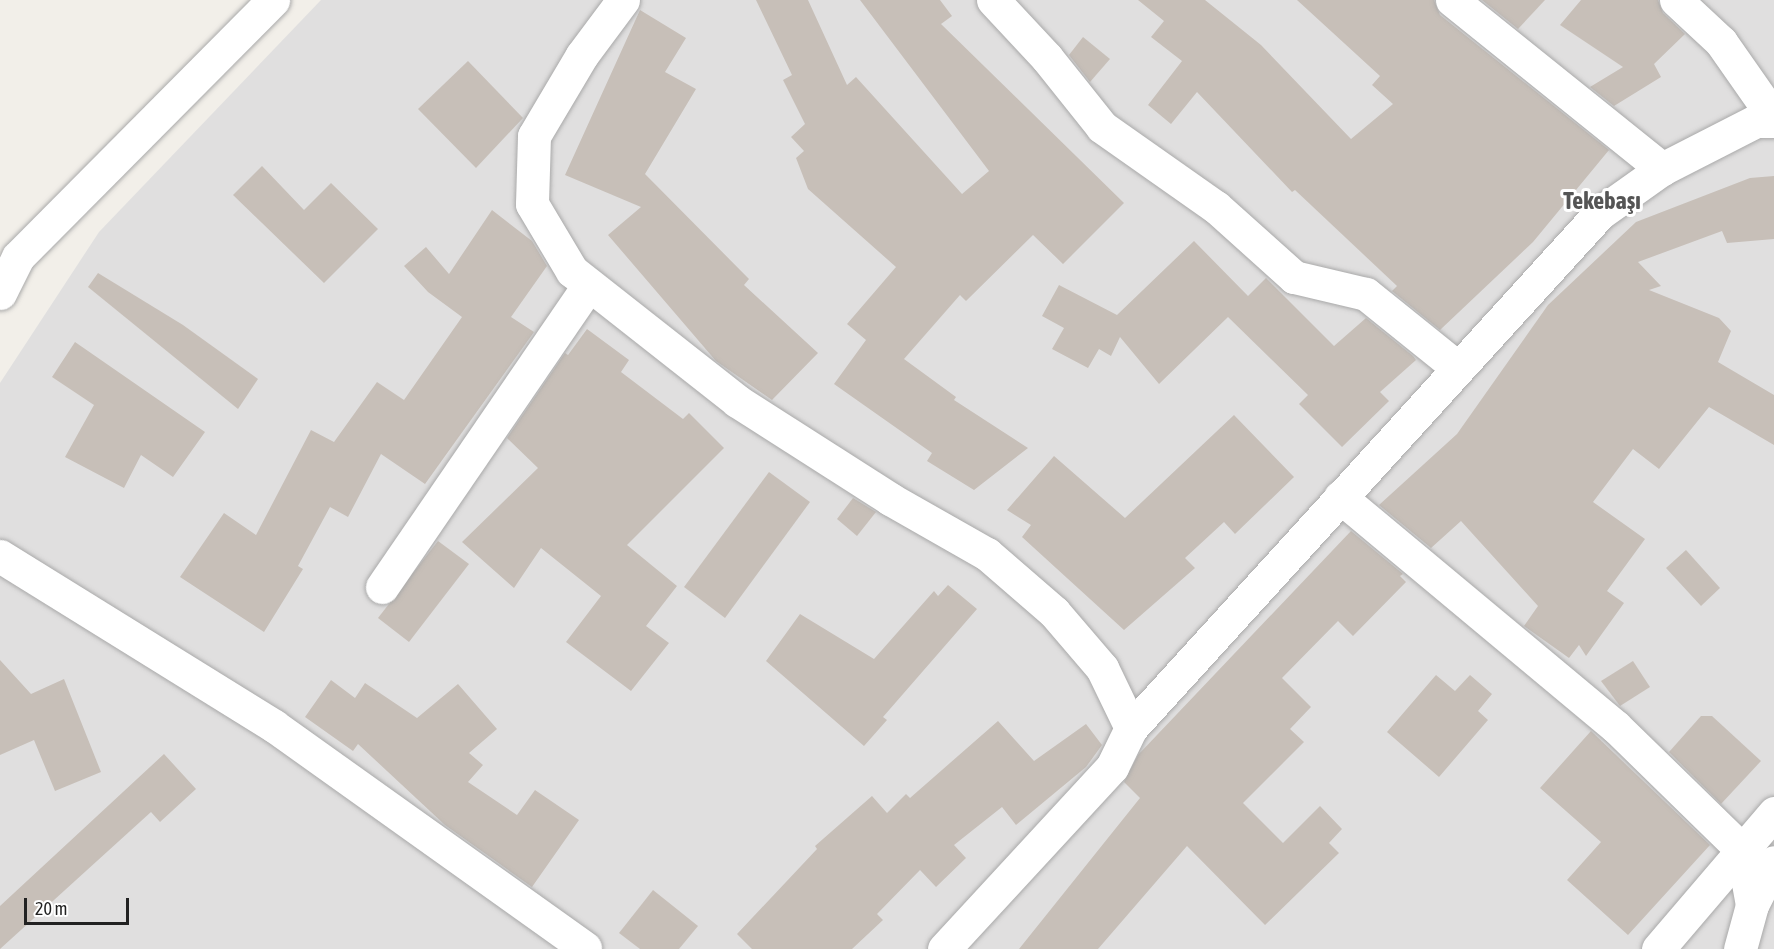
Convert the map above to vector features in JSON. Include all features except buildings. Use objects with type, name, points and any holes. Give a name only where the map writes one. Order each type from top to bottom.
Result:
[{"type":"street","points":[[0,293],[18,257],[273,0]]},
{"type":"street","points":[[623,0],[582,55],[534,136],[532,204],[572,271],[737,401],[890,499],[987,554],[1054,612],[1102,668],[1131,728]]},
{"type":"street","points":[[993,0],[1047,58],[1102,127],[1216,207],[1294,277],[1366,294],[1458,368]]},
{"type":"street","points":[[1452,0],[1662,170]]},
{"type":"street","points":[[944,949],[1112,768],[1131,728],[1600,213],[1662,170],[1768,112],[1721,42],[1676,0]]},
{"type":"street","points":[[382,587],[589,285]]},
{"type":"street","points":[[1340,497],[1615,726],[1742,850],[1752,905]]},
{"type":"street","points":[[0,556],[274,726],[585,948]]},
{"type":"street","points":[[1658,949],[1774,813]]},
{"type":"street","points":[[1740,949],[1752,905],[1774,862]]},
{"type":"shaded area","points":[[321,0],[1774,0],[1774,949],[0,949],[0,383],[99,232]]},
{"type":"district","name":"Tekebaşı","points":[[1602,201]]}]
